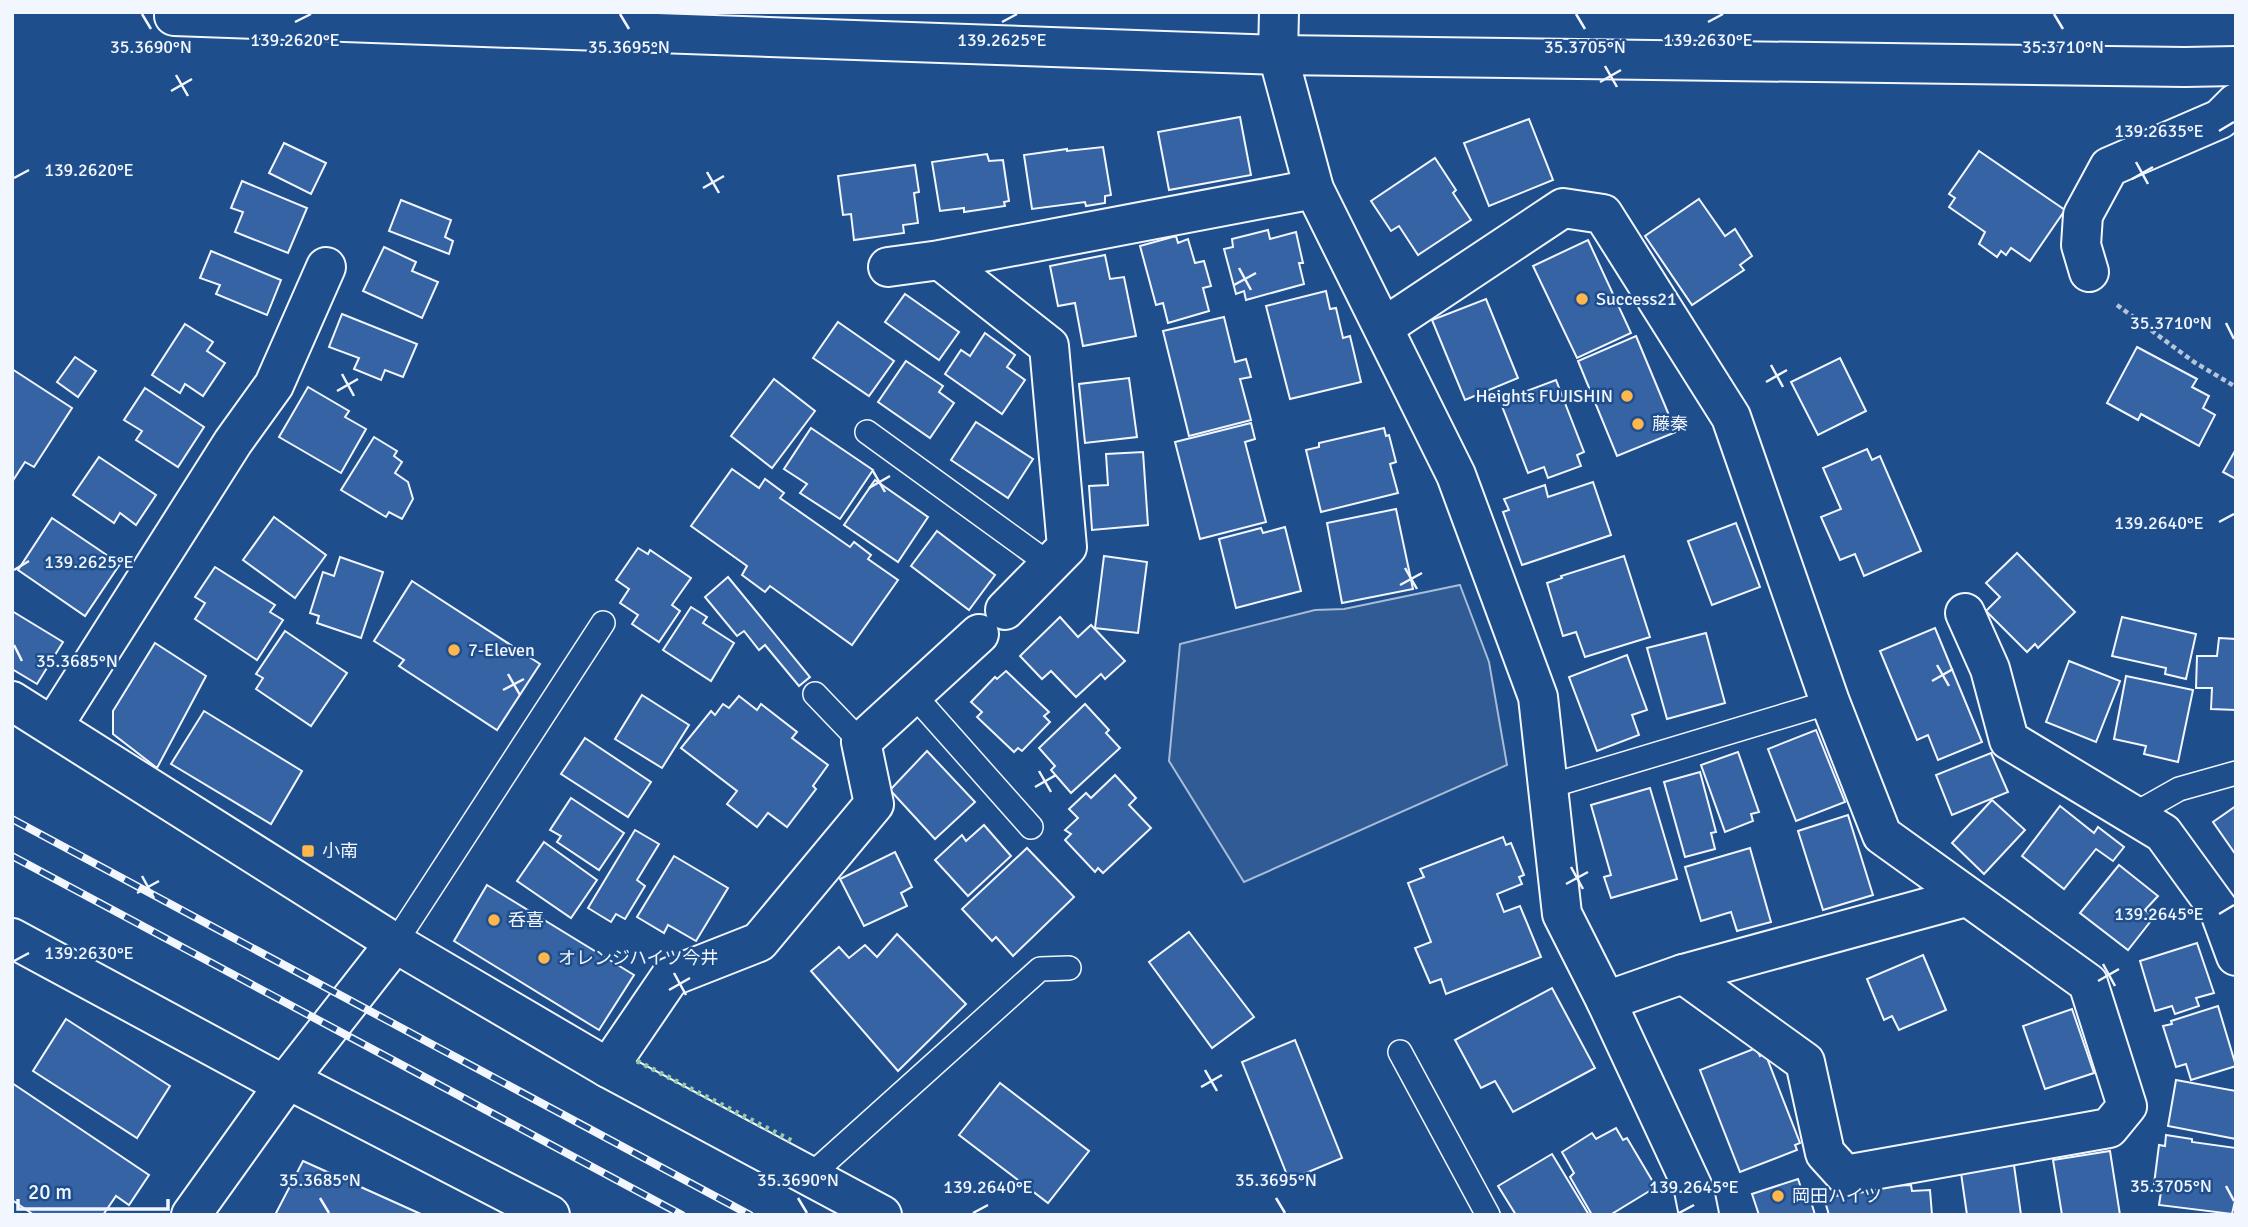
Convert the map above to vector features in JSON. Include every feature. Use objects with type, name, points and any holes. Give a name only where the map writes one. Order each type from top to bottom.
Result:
[{"type":"street","points":[[1279,12],[1278,55],[1314,189],[1456,475],[1538,697],[1562,914],[1606,1001],[1694,1190],[1699,1215]]},
{"type":"street","points":[[174,16],[1278,55],[2236,66]]},
{"type":"street","points":[[2089,272],[2081,245],[2083,215],[2109,167],[2220,119],[2236,103]]},
{"type":"street","points":[[888,267],[940,260],[1314,189]]},
{"type":"street","points":[[1384,327],[1563,208],[1603,214],[1731,417],[1830,702],[1882,835],[2088,983],[2127,1106],[2109,1128],[1845,1175],[1825,1153],[1805,1062],[1683,974]]},
{"type":"street","points":[[608,1068],[670,977],[759,942],[874,804],[861,742],[992,622],[1067,547],[1049,346],[940,260]]},
{"type":"street","points":[[53,726],[233,442],[274,385],[326,267]]},
{"type":"street","points":[[1965,613],[1990,670],[2009,740],[2163,834],[2219,911],[2236,956]]},
{"type":"street","points":[[12,701],[395,943],[608,1068],[882,1215]]},
{"type":"street","points":[[1606,1001],[1683,974],[1966,897]]},
{"type":"street","points":[[12,938],[287,1082],[550,1215]]},
{"type":"street","points":[[191,1215],[287,1082],[395,943]]},
{"type":"lane","points":[[867,432],[1049,564]]},
{"type":"lane","points":[[395,943],[603,623]]},
{"type":"lane","points":[[816,694],[861,742]]},
{"type":"lane","points":[[913,694],[1031,827]]},
{"type":"lane","points":[[1547,787],[1830,702]]},
{"type":"lane","points":[[2133,815],[2179,789],[2236,773]]},
{"type":"lane","points":[[810,1176],[1040,969],[1069,968]]},
{"type":"lane","points":[[1400,1052],[1488,1215]]},
{"type":"path","points":[[2089,272],[2120,308],[2194,362],[2236,387]]},
{"type":"shaded area","points":[[1460,585],[1489,662],[1507,765],[1244,882],[1169,761],[1180,644],[1315,610],[1344,609]]},
{"type":"building","points":[[1240,117],[1251,175],[1169,190],[1158,132]]},
{"type":"building","points":[[1529,119],[1553,180],[1489,206],[1464,143]]},
{"type":"building","points":[[284,143],[326,163],[311,194],[269,173]]},
{"type":"building","points":[[1103,147],[1111,195],[1105,196],[1105,203],[1086,206],[1085,202],[1032,209],[1024,155]]},
{"type":"building","points":[[1979,151],[2065,210],[2030,261],[2011,248],[2006,255],[2001,251],[1997,257],[1979,244],[1985,232],[1949,207],[1955,198],[1949,194]]},
{"type":"building","points":[[987,154],[989,161],[1003,160],[1009,201],[1004,202],[1005,206],[964,212],[964,208],[940,211],[932,162]]},
{"type":"building","points":[[1435,158],[1471,220],[1418,255],[1399,226],[1391,231],[1371,201]]},
{"type":"building","points":[[915,165],[919,192],[914,193],[918,223],[903,225],[904,233],[854,240],[851,214],[843,215],[838,176]]},
{"type":"building","points":[[242,181],[307,208],[288,253],[235,232],[243,212],[231,208]]},
{"type":"building","points":[[1699,199],[1725,236],[1735,229],[1752,256],[1740,265],[1744,270],[1692,305],[1645,236]]},
{"type":"building","points":[[401,200],[451,220],[445,237],[453,241],[449,254],[389,231]]},
{"type":"building","points":[[1268,230],[1270,239],[1296,232],[1303,263],[1299,263],[1304,284],[1246,300],[1244,291],[1236,294],[1224,249],[1233,247],[1232,239]]},
{"type":"building","points":[[1176,236],[1178,243],[1188,239],[1195,263],[1204,261],[1211,286],[1203,288],[1209,311],[1168,323],[1163,303],[1156,305],[1140,246]]},
{"type":"building","name":"Success21","points":[[1588,240],[1631,333],[1577,358],[1533,266]]},
{"type":"building","points":[[384,247],[416,262],[412,271],[438,282],[422,318],[363,291]]},
{"type":"building","points":[[211,251],[281,280],[267,315],[216,294],[220,285],[200,278]]},
{"type":"building","points":[[1105,255],[1110,279],[1124,277],[1136,336],[1083,346],[1075,303],[1058,306],[1050,266]]},
{"type":"building","points":[[1326,291],[1330,309],[1336,308],[1343,338],[1350,336],[1361,382],[1290,399],[1266,306]]},
{"type":"building","points":[[905,294],[959,332],[939,360],[885,322]]},
{"type":"building","points":[[1486,299],[1518,378],[1465,400],[1432,320]]},
{"type":"building","points":[[342,314],[417,344],[403,377],[385,370],[381,380],[354,369],[359,358],[329,347]]},
{"type":"building","points":[[1224,317],[1235,362],[1246,359],[1251,377],[1240,379],[1251,420],[1189,436],[1163,331]]},
{"type":"building","points":[[838,322],[894,361],[869,396],[813,358]]},
{"type":"building","points":[[185,324],[213,342],[207,351],[225,363],[203,396],[185,384],[180,393],[152,375]]},
{"type":"building","points":[[985,333],[1015,355],[1007,367],[1025,380],[1002,414],[945,374],[961,350],[970,356]]},
{"type":"building","name":"Heights FUJISHIN","points":[[1636,336],[1676,432],[1617,456],[1578,361]]},
{"type":"building","points":[[2137,347],[2197,379],[2192,387],[2209,396],[2203,408],[2215,415],[2199,446],[2141,414],[2138,420],[2107,403]]},
{"type":"building","points":[[75,357],[96,371],[78,397],[57,382]]},
{"type":"building","points":[[1840,358],[1866,411],[1818,435],[1791,382]]},
{"type":"building","points":[[906,361],[943,386],[939,392],[954,403],[930,438],[878,402]]},
{"type":"building","points":[[12,369],[72,408],[34,467],[25,462],[12,482]]},
{"type":"building","points":[[1129,378],[1137,437],[1085,443],[1079,384]]},
{"type":"building","points":[[774,379],[815,411],[772,468],[731,436]]},
{"type":"building","points":[[1556,380],[1584,452],[1577,455],[1581,466],[1548,478],[1544,467],[1528,473],[1500,401]]},
{"type":"building","points":[[308,387],[349,411],[345,417],[366,429],[341,473],[279,437]]},
{"type":"building","points":[[145,388],[204,427],[178,467],[136,440],[142,431],[124,420]]},
{"type":"building","points":[[976,422],[1033,459],[1008,498],[951,460]]},
{"type":"building","points":[[1251,423],[1255,439],[1245,442],[1266,522],[1200,539],[1175,442]]},
{"type":"building","points":[[811,428],[873,470],[840,519],[800,493],[807,484],[784,469]]},
{"type":"building","points":[[1384,428],[1386,436],[1389,435],[1396,462],[1390,464],[1398,493],[1321,512],[1306,450],[1319,447],[1319,443]]},
{"type":"building","points":[[374,437],[397,451],[394,456],[402,462],[395,473],[408,482],[413,499],[402,519],[389,512],[386,517],[341,490]]},
{"type":"building","points":[[1867,449],[1872,460],[1880,456],[1921,551],[1864,576],[1855,554],[1840,560],[1821,517],[1841,509],[1823,468]]},
{"type":"building","points":[[2236,449],[2236,479],[2223,472]]},
{"type":"building","points":[[1143,452],[1148,525],[1092,530],[1089,486],[1108,485],[1106,454]]},
{"type":"building","points":[[99,457],[156,495],[136,525],[120,513],[114,523],[73,495]]},
{"type":"building","points":[[732,469],[759,488],[765,479],[784,493],[780,498],[850,547],[854,542],[871,555],[868,559],[898,580],[852,645],[770,586],[765,592],[742,575],[747,566],[691,526]]},
{"type":"building","points":[[875,480],[928,517],[898,562],[844,525]]},
{"type":"building","points":[[1593,482],[1611,535],[1522,565],[1503,512],[1509,510],[1504,499],[1545,485],[1548,497]]},
{"type":"building","points":[[1396,509],[1413,589],[1342,603],[1327,523]]},
{"type":"building","points":[[274,517],[326,555],[295,598],[243,560]]},
{"type":"building","points":[[52,518],[120,564],[85,616],[18,570]]},
{"type":"building","points":[[1736,523],[1760,587],[1712,605],[1688,541]]},
{"type":"building","points":[[1285,527],[1301,591],[1236,608],[1219,539],[1261,528],[1263,533]]},
{"type":"building","points":[[937,531],[995,575],[969,610],[911,566]]},
{"type":"building","points":[[638,548],[648,554],[650,550],[691,578],[672,605],[680,611],[659,642],[632,624],[638,615],[620,603],[629,589],[616,580]]},
{"type":"building","points":[[2017,553],[2075,612],[2038,648],[2035,644],[2027,652],[1986,611],[2000,597],[1986,583]]},
{"type":"building","points":[[1104,556],[1147,562],[1138,633],[1095,628]]},
{"type":"building","points":[[1624,556],[1650,637],[1585,657],[1576,632],[1563,636],[1547,583]]},
{"type":"building","points":[[340,557],[383,572],[361,638],[317,623],[319,616],[310,613],[323,572],[334,576]]},
{"type":"building","points":[[215,567],[275,605],[270,612],[283,620],[257,660],[195,619],[205,603],[195,597]]},
{"type":"building","points":[[728,577],[810,677],[799,686],[765,645],[759,650],[744,631],[737,636],[705,597]]},
{"type":"building","name":"7-Eleven","points":[[412,581],[540,664],[497,730],[399,666],[404,660],[374,641]]},
{"type":"building","points":[[691,607],[707,617],[703,623],[734,643],[711,681],[663,650]]},
{"type":"building","points":[[12,611],[63,642],[37,684],[12,669]]},
{"type":"building","points":[[1060,617],[1078,637],[1091,625],[1125,661],[1105,679],[1101,674],[1076,697],[1051,671],[1042,679],[1020,656]]},
{"type":"building","points":[[2122,617],[2196,634],[2186,679],[2165,674],[2166,668],[2112,656]]},
{"type":"building","points":[[1935,628],[1982,742],[1938,760],[1928,735],[1917,740],[1880,651]]},
{"type":"building","points":[[285,631],[347,673],[311,726],[256,689],[263,678],[256,674]]},
{"type":"building","points":[[1706,633],[1725,703],[1667,719],[1647,648]]},
{"type":"building","points":[[2219,638],[2236,639],[2236,710],[2211,709],[2212,688],[2196,688],[2197,656],[2217,656]]},
{"type":"building","points":[[155,643],[206,676],[157,768],[113,734],[113,711]]},
{"type":"building","points":[[1627,655],[1647,710],[1632,715],[1639,735],[1597,751],[1569,677]]},
{"type":"building","points":[[2069,661],[2120,681],[2096,742],[2046,722]]},
{"type":"building","points":[[1006,671],[1049,712],[1044,716],[1050,722],[1022,751],[1018,748],[1014,752],[977,717],[982,712],[971,702],[995,677],[997,679]]},
{"type":"building","points":[[2126,676],[2193,690],[2178,762],[2144,754],[2146,746],[2114,739]]},
{"type":"building","points":[[642,695],[689,725],[662,768],[615,739]]},
{"type":"building","points":[[739,696],[757,710],[761,704],[797,732],[792,738],[828,765],[813,786],[816,789],[787,827],[768,813],[757,827],[727,804],[737,791],[681,748],[711,711],[715,715],[723,704],[729,708]]},
{"type":"building","points":[[1085,704],[1109,730],[1106,733],[1120,748],[1071,793],[1051,770],[1055,766],[1039,748]]},
{"type":"building","points":[[204,711],[302,771],[271,824],[171,764]]},
{"type":"building","points":[[1816,730],[1845,802],[1796,821],[1768,749]]},
{"type":"building","points":[[585,738],[651,782],[628,817],[561,774]]},
{"type":"building","points":[[927,751],[975,802],[935,839],[890,790]]},
{"type":"building","points":[[1738,752],[1759,812],[1751,814],[1753,821],[1725,832],[1701,765]]},
{"type":"building","points":[[1991,753],[2008,792],[1952,815],[1936,775]]},
{"type":"building","points":[[1700,772],[1716,832],[1711,833],[1715,849],[1685,857],[1664,782]]},
{"type":"building","points":[[1115,775],[1136,798],[1129,805],[1151,828],[1103,873],[1098,868],[1095,872],[1065,840],[1071,834],[1065,830],[1078,818],[1069,809],[1086,793],[1091,798]]},
{"type":"building","points":[[1650,788],[1677,879],[1611,898],[1604,877],[1611,875],[1591,805]]},
{"type":"building","points":[[571,798],[624,833],[599,870],[557,842],[561,836],[550,830]]},
{"type":"building","points":[[1992,800],[2025,830],[1984,874],[1952,843]]},
{"type":"building","points":[[2060,806],[2094,833],[2098,827],[2124,847],[2113,861],[2096,849],[2064,889],[2022,856]]},
{"type":"building","points":[[2236,806],[2236,855],[2213,822]]},
{"type":"building","points":[[1848,815],[1873,895],[1823,910],[1798,831]]},
{"type":"building","points":[[984,825],[1011,856],[968,896],[935,860],[962,835],[966,841]]},
{"type":"building","points":[[635,830],[659,844],[637,880],[645,886],[625,919],[616,914],[611,922],[588,908]]},
{"type":"building","points":[[1503,837],[1506,845],[1511,843],[1524,875],[1519,877],[1522,884],[1497,894],[1504,912],[1520,906],[1541,957],[1446,994],[1441,979],[1430,983],[1415,948],[1431,942],[1408,883],[1424,877],[1420,869]]},
{"type":"building","points":[[544,842],[597,880],[571,918],[517,881]]},
{"type":"building","points":[[1027,848],[1074,897],[1013,956],[996,937],[992,941],[962,909]]},
{"type":"building","points":[[1750,848],[1771,922],[1737,931],[1731,912],[1701,921],[1685,867]]},
{"type":"building","points":[[895,852],[912,887],[901,893],[907,906],[864,926],[840,879]]},
{"type":"building","points":[[674,856],[728,888],[696,941],[668,925],[664,933],[637,917]]},
{"type":"building","points":[[2119,865],[2158,896],[2145,910],[2154,917],[2128,950],[2080,913]]},
{"type":"building","name":"オレンジハイツ今井","points":[[487,885],[634,975],[599,1030],[454,941]]},
{"type":"building","points":[[1189,932],[1254,1017],[1212,1048],[1149,962]]},
{"type":"building","points":[[897,934],[966,1004],[898,1071],[811,971],[839,947],[849,958],[865,945],[877,957]]},
{"type":"building","points":[[2197,943],[2214,993],[2196,998],[2199,1006],[2175,1014],[2172,1006],[2155,1011],[2140,961]]},
{"type":"building","points":[[1923,955],[1946,1010],[1899,1030],[1892,1016],[1884,1020],[1867,979]]},
{"type":"building","points":[[1552,988],[1595,1068],[1513,1112],[1495,1081],[1481,1088],[1455,1040]]},
{"type":"building","points":[[2218,1006],[2236,1066],[2191,1080],[2186,1064],[2176,1067],[2163,1026]]},
{"type":"building","points":[[2072,1009],[2094,1073],[2045,1089],[2023,1026]]},
{"type":"building","points":[[66,1019],[170,1086],[137,1138],[33,1071]]},
{"type":"building","points":[[1295,1040],[1342,1158],[1289,1180],[1242,1062]]},
{"type":"building","points":[[1756,1048],[1760,1056],[1765,1053],[1800,1143],[1795,1145],[1797,1150],[1740,1172],[1700,1070]]},
{"type":"building","points":[[2176,1080],[2236,1091],[2236,1139],[2168,1126]]},
{"type":"building","points":[[12,1083],[149,1175],[129,1205],[116,1196],[103,1215],[34,1215],[12,1200]]},
{"type":"building","points":[[1000,1083],[1089,1151],[1048,1203],[959,1135]]},
{"type":"building","points":[[1616,1128],[1623,1140],[1627,1138],[1656,1187],[1610,1215],[1592,1215],[1570,1177],[1574,1173],[1562,1152],[1592,1133],[1596,1139]]},
{"type":"building","points":[[2166,1135],[2192,1139],[2192,1142],[2236,1148],[2236,1197],[2232,1214],[2159,1205],[2162,1185],[2154,1184],[2159,1145],[2165,1146]]},
{"type":"building","points":[[2110,1151],[2120,1215],[2062,1215],[2053,1160]]},
{"type":"building","points":[[1552,1154],[1589,1215],[1516,1215],[1498,1186]]},
{"type":"building","points":[[303,1161],[423,1215],[275,1215]]},
{"type":"building","points":[[2014,1165],[2021,1215],[1967,1215],[1961,1173]]},
{"type":"building","name":"岡田ハイツ","points":[[1798,1179],[1805,1199],[1810,1198],[1815,1215],[1759,1215],[1752,1194]]},
{"type":"building","points":[[1911,1185],[1912,1191],[1930,1190],[1932,1215],[1829,1215],[1824,1198],[1843,1195],[1844,1188]]},
{"type":"railway","points":[[12,819],[750,1215]]},
{"type":"railway","points":[[12,856],[682,1215]]},
{"type":"hedge","points":[[637,1061],[794,1142]]},
{"type":"place","name":"Success21","points":[[1582,299]]},
{"type":"place","name":"Heights FUJISHIN","points":[[1627,396]]},
{"type":"place","name":"藤秦","points":[[1638,424]]},
{"type":"place","name":"7-Eleven","points":[[454,650]]},
{"type":"place","name":"小南","points":[[308,851]]},
{"type":"place","name":"呑喜","points":[[494,920]]},
{"type":"place","name":"オレンジハイツ今井","points":[[544,958]]},
{"type":"place","name":"岡田ハイツ","points":[[1778,1196]]}]
